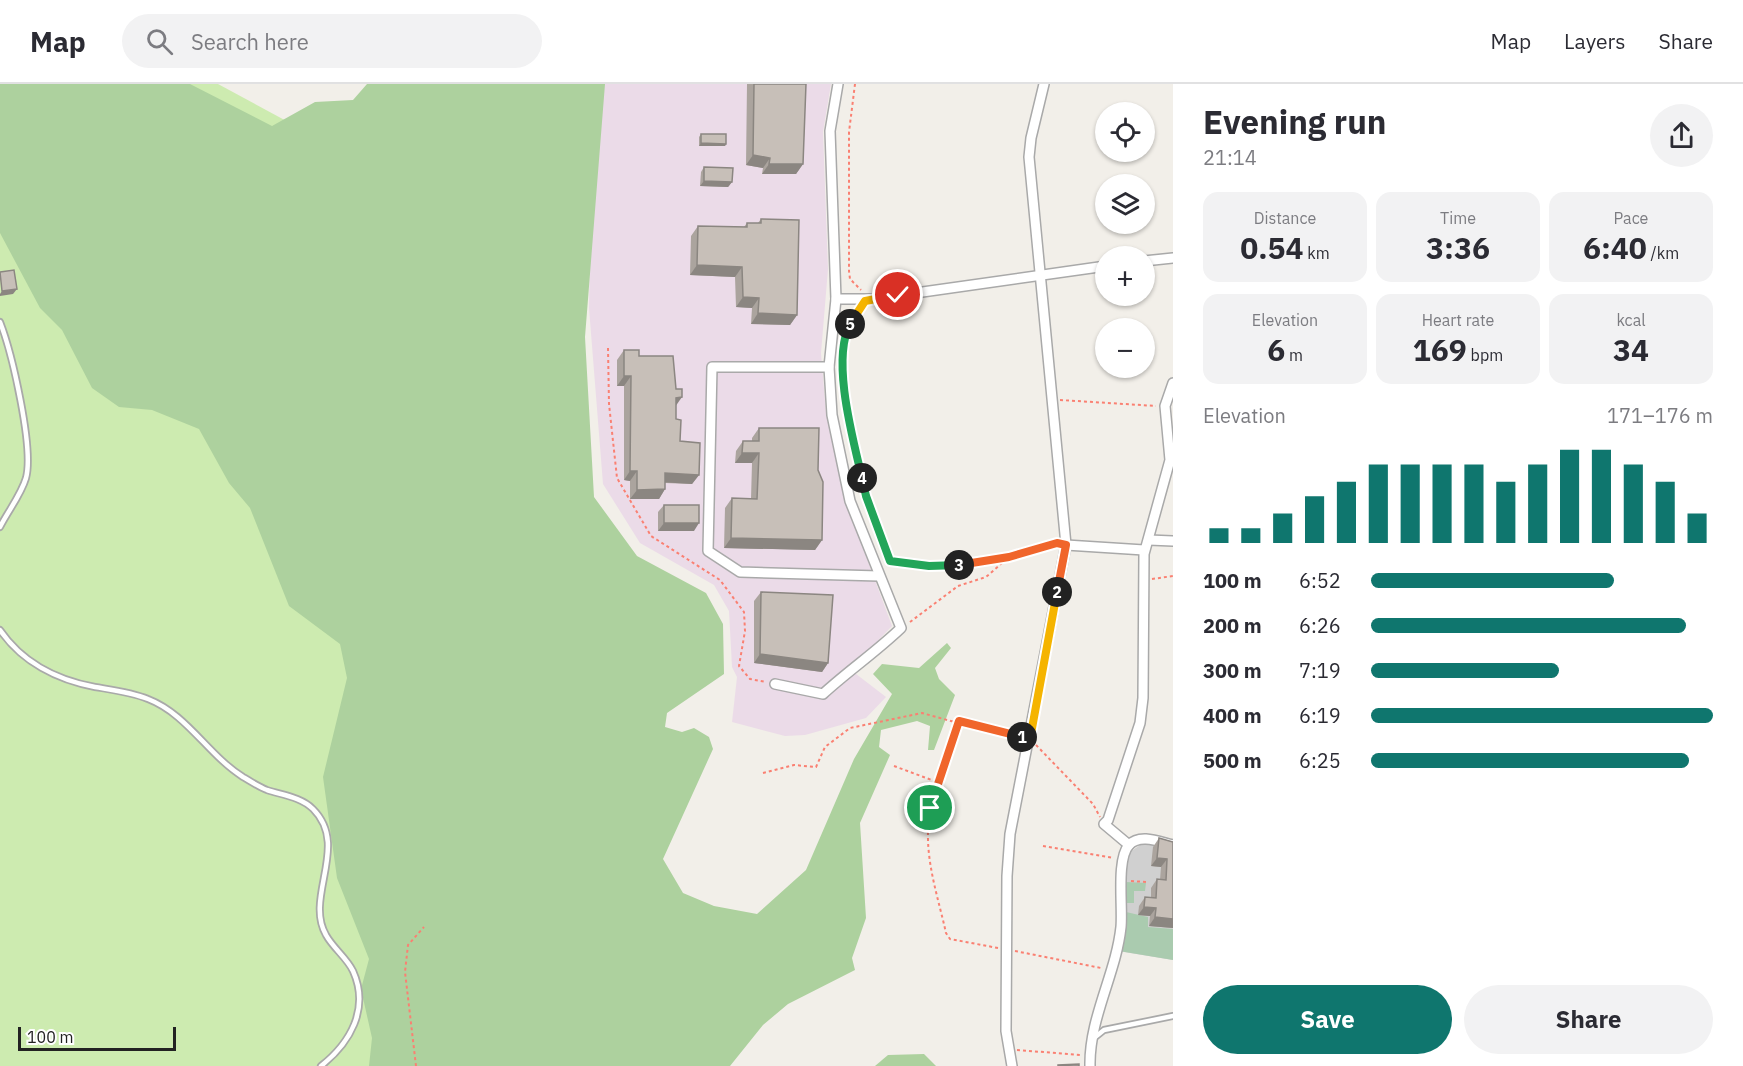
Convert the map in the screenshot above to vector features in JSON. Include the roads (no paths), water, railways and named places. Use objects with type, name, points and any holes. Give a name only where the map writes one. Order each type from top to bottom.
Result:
[{"type":"street","points":[[775,684],[823,694],[844,675],[870,658],[901,628],[848,492],[832,415],[829,367],[836,299],[830,131],[838,84]]},
{"type":"street","points":[[1012,1066],[1008,1049],[1007,949],[1007,876],[1010,834],[1066,545],[1029,157],[1031,138],[1044,84]]},
{"type":"street","points":[[1155,260],[1173,258]]},
{"type":"street","points":[[836,299],[873,299],[1095,268]]},
{"type":"street","points":[[829,367],[712,367],[708,551],[740,572],[879,576]]},
{"type":"street","points":[[1129,845],[1104,824],[1108,820],[1140,723],[1143,698],[1144,550],[1149,540],[1170,460],[1165,406],[1173,382]]},
{"type":"street","points":[[1149,540],[1173,541]]},
{"type":"street","points":[[1066,545],[1144,550]]},
{"type":"street","points":[[1089,1061],[1121,931],[1123,859],[1129,845],[1142,840],[1156,840],[1173,845]]},
{"type":"lane","points":[[0,322],[14,373],[28,463],[26,479],[0,527]]},
{"type":"lane","points":[[0,630],[41,669],[70,681],[150,699],[180,720],[241,776],[265,789],[285,794],[313,809],[328,835],[327,865],[320,912],[324,933],[352,969],[359,989],[360,1006],[353,1029],[339,1051],[321,1066]]},
{"type":"lane","points":[[1093,1039],[1104,1030],[1173,1016]]}]
